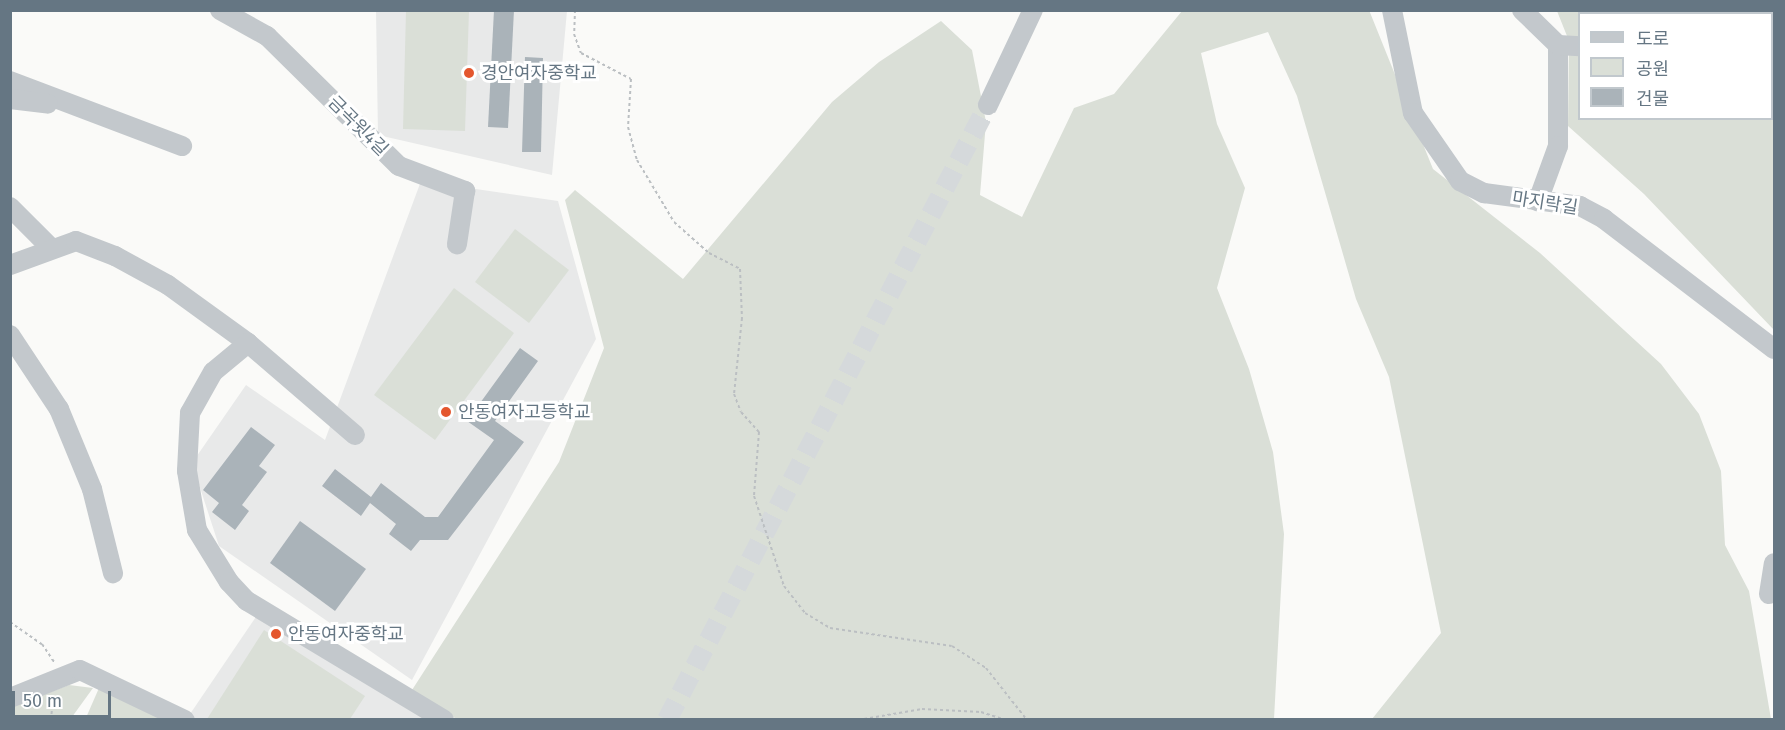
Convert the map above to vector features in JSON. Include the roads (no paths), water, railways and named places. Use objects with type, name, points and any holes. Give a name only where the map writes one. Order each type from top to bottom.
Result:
[{"type":"street","name":"금곡윗4길","points":[[220,10],[267,36],[399,166],[465,191],[457,244]]},
{"type":"street","points":[[988,105],[1033,10]]},
{"type":"street","name":"마지락길","points":[[1392,10],[1413,113],[1441,158],[1460,182],[1484,193],[1580,206],[1604,219],[1774,349]]},
{"type":"street","points":[[1522,10],[1558,45],[1578,46]]},
{"type":"street","points":[[1538,201],[1558,146],[1558,45]]},
{"type":"street","points":[[10,81],[59,102],[182,146]]},
{"type":"street","points":[[10,99],[59,102]]},
{"type":"street","points":[[10,207],[50,247]]},
{"type":"street","points":[[10,265],[50,247],[76,241],[115,256],[168,285],[248,343],[356,435]]},
{"type":"street","points":[[10,335],[58,409],[92,489],[113,573]]},
{"type":"street","points":[[248,343],[213,372],[190,413],[187,471],[197,530],[229,582],[247,601],[444,720]]},
{"type":"street","points":[[1769,594],[1774,563]]},
{"type":"street","points":[[10,698],[56,677],[80,670],[185,720]]},
{"type":"tunnel","points":[[667,720],[988,105]]},
{"type":"place","name":"경안여자중학교","points":[[469,73]]},
{"type":"place","name":"안동여자고등학교","points":[[446,412]]},
{"type":"place","name":"안동여자중학교","points":[[276,634]]}]
